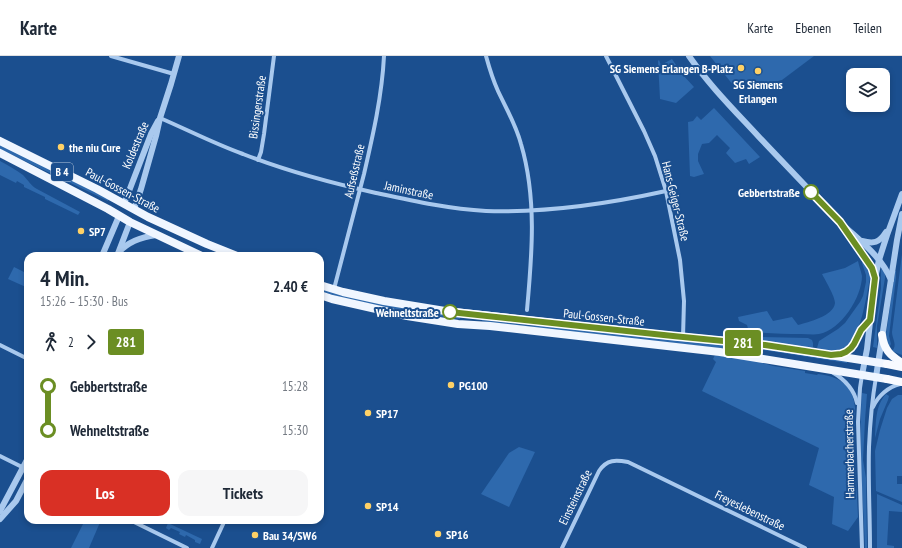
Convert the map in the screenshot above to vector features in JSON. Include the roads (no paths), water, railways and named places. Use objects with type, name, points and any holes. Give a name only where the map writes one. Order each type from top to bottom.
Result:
[{"type":"highway","points":[[882,336],[886,349],[892,356],[902,363]]},
{"type":"highway","points":[[887,364],[902,367]]},
{"type":"highway","points":[[887,379],[902,383]]},
{"type":"main road","name":"Paul-Gossen-Straße","points":[[0,141],[217,252]]},
{"type":"main road","name":"Paul-Gossen-Straße","points":[[0,153],[130,222],[193,252]]},
{"type":"main road","points":[[119,216],[124,204]]},
{"type":"main road","name":"Koldestraße","points":[[130,222],[134,210]]},
{"type":"main road","name":"Paul-Gossen-Straße","points":[[324,286],[384,301],[450,312],[765,345],[887,364]]},
{"type":"main road","name":"Paul-Gossen-Straße","points":[[324,296],[407,316],[448,323],[496,326],[690,348],[887,379]]},
{"type":"main road","points":[[448,323],[454,316],[450,312]]},
{"type":"street","points":[[111,56],[174,74]]},
{"type":"street","name":"Koldestraße","points":[[134,210],[179,56]]},
{"type":"street","name":"Bissingerstraße","points":[[258,160],[261,152],[266,120],[274,56]]},
{"type":"street","name":"Aufseßstraße","points":[[334,290],[360,189],[380,100],[384,56]]},
{"type":"street","points":[[486,56],[497,89],[515,125],[521,143],[528,175],[532,210],[531,259],[527,310]]},
{"type":"street","name":"Hans-Geiger-Straße","points":[[606,56],[631,104],[652,150],[666,191],[680,260],[684,301],[683,337]]},
{"type":"street","points":[[689,56],[719,94],[840,222],[879,260],[887,270],[891,280]]},
{"type":"street","name":"Koldestraße","points":[[124,204],[151,134],[160,118]]},
{"type":"street","name":"Jaminstraße","points":[[160,118],[212,142],[258,160],[360,189],[424,204],[486,211],[532,210],[565,208],[610,202],[666,191]]},
{"type":"street","points":[[831,355],[841,354],[851,348],[861,330],[870,320],[875,278],[879,260],[902,194]]},
{"type":"street","points":[[876,377],[902,214]]},
{"type":"street","points":[[104,252],[119,216]]},
{"type":"street","points":[[119,252],[130,222]]},
{"type":"street","points":[[840,222],[872,268],[875,278]]},
{"type":"street","points":[[861,241],[871,243],[878,242],[889,228]]},
{"type":"street","points":[[119,252],[123,247],[134,240],[144,236],[157,235]]},
{"type":"street","name":"Hammerbacherstraße","points":[[862,548],[858,407],[870,320]]},
{"type":"street","points":[[0,345],[24,357]]},
{"type":"street","name":"Paul-Gossen-Straße","points":[[823,368],[835,374],[847,384],[856,396],[858,407]]},
{"type":"street","name":"Hammerbacherstraße","points":[[870,548],[869,447],[871,413],[876,377]]},
{"type":"street","name":"Hammerbacherstraße","points":[[871,413],[879,397],[886,390],[902,383]]},
{"type":"street","points":[[0,456],[24,468]]},
{"type":"street","name":"Freyeslebenstraße","points":[[613,462],[628,462],[805,548]]},
{"type":"street","name":"Einsteinstraße","points":[[562,548],[599,471],[605,464],[613,462]]},
{"type":"street","points":[[0,511],[24,472]]},
{"type":"street","points":[[0,520],[16,501],[24,486]]},
{"type":"street","points":[[138,524],[187,548]]},
{"type":"street","points":[[212,548],[224,524]]},
{"type":"place","name":"SG Siemens Erlangen B-Platz","points":[[741,68]]},
{"type":"place","name":"SG Siemens Erlangen","points":[[758,71]]},
{"type":"place","name":"the niu Cure","points":[[61,147]]},
{"type":"place","name":"Gebbertstraße","points":[[811,192]]},
{"type":"place","name":"SP7","points":[[81,231]]},
{"type":"place","name":"Wehneltstraße","points":[[450,312]]},
{"type":"place","name":"PG100","points":[[451,385]]},
{"type":"place","name":"SP17","points":[[368,413]]},
{"type":"place","name":"SP14","points":[[368,506]]},
{"type":"place","name":"SP16","points":[[438,534]]},
{"type":"place","name":"Bau 34/SW6","points":[[255,535]]}]
